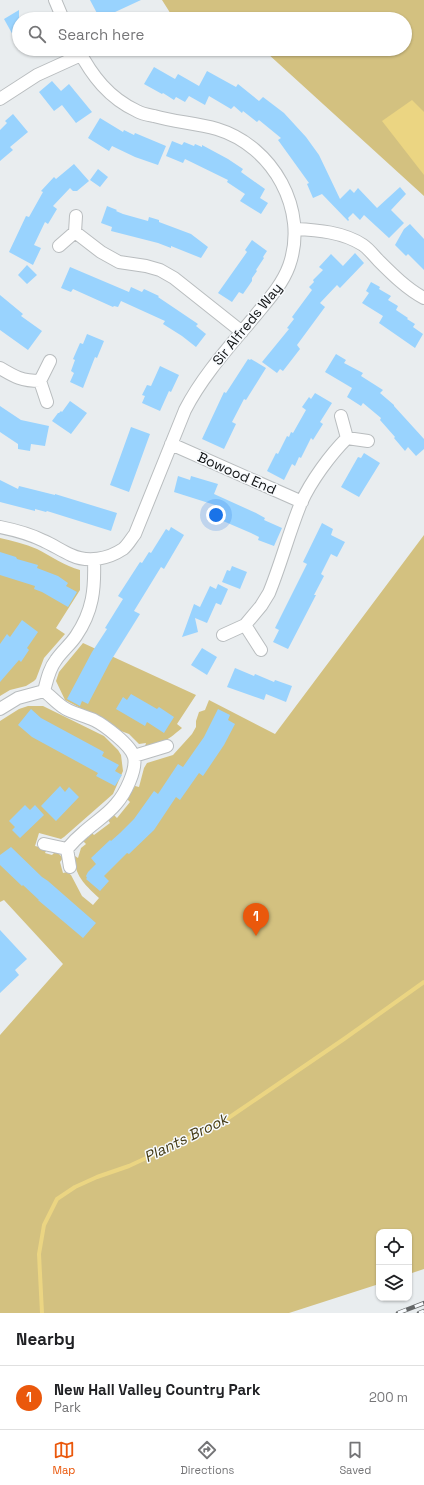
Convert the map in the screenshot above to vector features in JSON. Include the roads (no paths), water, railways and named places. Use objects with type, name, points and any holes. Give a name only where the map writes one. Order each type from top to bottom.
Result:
[{"type":"street","points":[[55,0],[60,12]]},
{"type":"street","points":[[0,99],[37,75],[73,56]]},
{"type":"street","name":"Sir Alfreds Way","points":[[0,527],[28,534],[46,541],[72,556],[84,559],[94,560],[109,556],[124,548],[135,534],[192,396],[200,383],[281,283],[289,266],[292,254],[295,229],[288,197],[280,179],[268,162],[256,150],[235,136],[218,130],[139,112],[122,103],[104,88],[90,71],[82,56]]},
{"type":"street","points":[[59,246],[75,232],[76,216]]},
{"type":"street","points":[[295,229],[334,233],[350,238],[364,246],[396,277],[424,298]]},
{"type":"street","points":[[75,232],[101,252],[119,262],[146,266],[160,270],[174,278],[242,332]]},
{"type":"street","points":[[47,402],[40,381],[50,361]]},
{"type":"street","points":[[0,368],[11,375],[27,381],[40,381]]},
{"type":"street","points":[[341,416],[347,438]]},
{"type":"street","points":[[347,438],[368,441]]},
{"type":"street","points":[[223,635],[245,625],[262,606],[269,593],[302,502],[333,452],[347,438]]},
{"type":"street","name":"Bowood End","points":[[172,444],[302,502]]},
{"type":"street","points":[[44,691],[48,676],[56,660],[76,636],[92,603],[94,590],[94,560]]},
{"type":"street","points":[[245,625],[262,650]]},
{"type":"street","points":[[0,709],[18,698],[44,691]]},
{"type":"street","points":[[44,691],[67,710],[94,720],[111,731],[126,745],[134,756],[130,782],[117,804],[101,820],[84,832],[67,850]]},
{"type":"street","points":[[134,756],[168,746]]},
{"type":"street","points":[[44,844],[67,850]]},
{"type":"street","points":[[67,850],[70,867]]},
{"type":"waterway","name":"Plants Brook","points":[[42,1313],[39,1254],[44,1225],[57,1199],[75,1187],[97,1177],[129,1166],[221,1123],[424,982]]},
{"type":"railway","points":[[398,1313],[424,1303]]},
{"type":"railway","points":[[419,1313],[424,1311]]},
{"type":"place","name":"New Hall Valley Country Park","points":[[256,936]]}]
